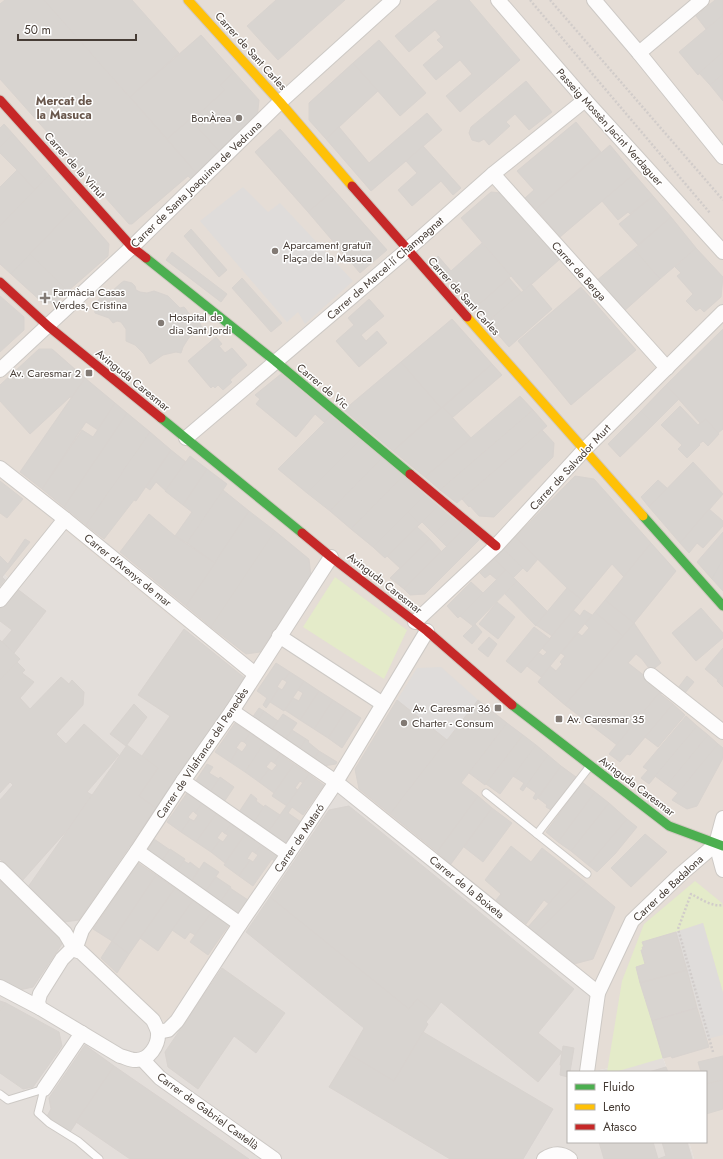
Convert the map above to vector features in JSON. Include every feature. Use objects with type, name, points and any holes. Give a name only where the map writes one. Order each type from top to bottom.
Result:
[{"type":"street","name":"Carrer de Sant Carles","points":[[188,0],[280,102],[407,250],[723,606]]},
{"type":"street","name":"Carrer de Santa Joaquima de Vedruna","points":[[0,370],[132,247],[280,102],[394,0]]},
{"type":"street","name":"Passeig Mossèn Jacint Verdaguer","points":[[498,0],[585,100],[723,252]]},
{"type":"street","points":[[594,0],[723,157]]},
{"type":"street","points":[[639,53],[702,0]]},
{"type":"street","name":"Carrer de la Virtut","points":[[0,100],[132,247]]},
{"type":"street","name":"Carrer de Marcel·lí Champagnat","points":[[186,438],[407,250],[493,174],[585,100]]},
{"type":"street","name":"Carrer de Berga","points":[[493,174],[666,368]]},
{"type":"street","name":"Carrer de Vic","points":[[132,247],[275,361],[496,546]]},
{"type":"street","name":"Avinguda Caresmar","points":[[0,282],[48,326],[331,557],[427,631],[506,699],[590,766],[669,826],[720,845]]},
{"type":"street","name":"Carrer de Salvador Murt","points":[[415,622],[496,546],[584,450],[723,312]]},
{"type":"street","name":"Carrer d'Arenys de mar","points":[[0,468],[255,674]]},
{"type":"street","points":[[0,600],[65,519]]},
{"type":"street","name":"Carrer de Vilafranca del Penedès","points":[[75,950],[82,930],[232,711],[331,557]]},
{"type":"street","name":"Carrer de Mataró","points":[[158,1032],[168,1030],[177,1021],[240,924],[336,782],[427,631]]},
{"type":"street","points":[[280,636],[383,704]]},
{"type":"street","points":[[651,675],[723,732]]},
{"type":"street","name":"Carrer de la Boixeta","points":[[232,711],[336,782],[598,993]]},
{"type":"street","points":[[183,781],[288,854]]},
{"type":"street","points":[[723,818],[720,845],[723,870]]},
{"type":"street","name":"Carrer de Badalona","points":[[587,1071],[598,993],[632,921],[681,874],[720,845]]},
{"type":"street","points":[[137,851],[240,924]]},
{"type":"street","points":[[0,868],[65,933],[75,950]]},
{"type":"street","points":[[0,987],[40,1008],[120,1056],[134,1060],[143,1060],[151,1053],[156,1045],[158,1032],[154,1020],[81,952],[75,950],[70,951],[62,959],[40,994],[38,1002],[40,1008]]},
{"type":"street","points":[[44,1089],[82,1033]]},
{"type":"street","name":"Carrer de Gabriel Castellà","points":[[143,1060],[160,1078],[274,1159]]},
{"type":"street","points":[[544,1159],[552,1154],[568,1152]]},
{"type":"lane","points":[[538,834],[590,766]]},
{"type":"lane","points":[[486,793],[587,874]]},
{"type":"lane","points":[[0,1094],[8,1100],[44,1089]]},
{"type":"lane","points":[[44,1089],[38,1113],[49,1123],[78,1141],[99,1159]]},
{"type":"path","points":[[530,0],[713,217]]},
{"type":"path","points":[[550,0],[723,200]]},
{"type":"path","points":[[713,1052],[678,929],[691,894],[708,903],[718,906],[723,905]]},
{"type":"shaded area","points":[[0,0],[723,0],[723,1159],[694,1159],[689,1143],[707,1143],[707,1071],[668,1071],[663,1058],[588,1071],[332,784],[166,1024],[73,936],[9,579],[0,570]]},
{"type":"shaded area","name":"Aparcament gratuït Plaça de la Masuca","points":[[243,187],[268,212],[280,203],[353,281],[305,324],[298,312],[287,322],[200,221]]},
{"type":"shaded area","points":[[57,524],[246,678],[73,935],[166,1024],[332,783],[595,994],[584,1071],[567,1071],[567,1143],[689,1143],[694,1159],[0,1159],[0,570],[9,579]]},
{"type":"shaded area","points":[[441,667],[478,700],[447,740],[397,700],[417,668]]},
{"type":"shaded area","points":[[703,923],[723,993],[723,1035],[707,1039],[676,932]]},
{"type":"shaded area","points":[[663,1058],[668,1071],[594,1071]]},
{"type":"green space","points":[[335,577],[407,630],[384,679],[303,627]]},
{"type":"green space","points":[[695,881],[722,903],[723,993],[703,923],[643,942],[644,947],[642,947],[642,950],[645,964],[636,967],[663,1058],[618,1071],[607,1071],[622,981],[644,924]]},
{"type":"building","name":"Mercat de la Masuca","points":[[5,0],[44,0],[197,174],[191,179],[188,176],[132,224],[129,224],[0,79],[0,4]]},
{"type":"building","points":[[44,0],[132,0],[179,53],[130,97]]},
{"type":"building","points":[[276,0],[345,0],[278,60],[247,26]]},
{"type":"building","points":[[438,0],[469,0],[520,60],[460,112],[446,96],[472,74],[460,60],[436,80],[423,65],[444,47],[437,40],[441,37],[435,30],[409,52],[395,36]]},
{"type":"building","points":[[715,0],[723,0],[723,15],[706,29],[696,16]]},
{"type":"building","points":[[723,15],[723,52],[698,75],[679,52]]},
{"type":"building","points":[[201,35],[234,72],[220,85],[225,90],[191,121],[190,119],[167,139],[130,97]]},
{"type":"building","points":[[379,40],[426,93],[400,116],[353,63]]},
{"type":"building","points":[[723,52],[723,74],[710,85],[699,73]]},
{"type":"building","points":[[353,63],[378,91],[326,139],[309,120],[309,103]]},
{"type":"building","points":[[234,72],[259,100],[257,119],[220,152],[191,121],[225,90],[220,85]]},
{"type":"building","points":[[723,74],[723,101],[710,85]]},
{"type":"building","points":[[526,81],[552,112],[529,130],[515,114],[506,122],[510,126],[489,145],[484,139],[479,142],[472,140],[469,133],[471,127]]},
{"type":"building","points":[[427,113],[442,130],[371,191],[326,139],[339,127],[369,163]]},
{"type":"building","points":[[190,119],[220,152],[197,174],[167,139]]},
{"type":"building","points":[[576,122],[601,152],[536,209],[525,198],[534,190],[517,171]]},
{"type":"building","points":[[4,124],[13,134],[0,147],[0,128]]},
{"type":"building","points":[[280,129],[334,190],[308,212],[255,152]]},
{"type":"building","points":[[13,134],[49,175],[35,190],[0,153],[0,147]]},
{"type":"building","points":[[610,145],[634,174],[560,237],[536,209]]},
{"type":"building","points":[[423,146],[461,188],[453,195],[441,181],[412,206],[398,190],[417,173],[406,161]]},
{"type":"building","points":[[17,170],[35,190],[0,226],[0,187]]},
{"type":"building","points":[[634,174],[653,196],[630,214],[628,212],[618,220],[602,201]]},
{"type":"building","points":[[49,175],[76,206],[11,274],[0,264],[0,226]]},
{"type":"building","points":[[334,190],[387,250],[360,273],[308,212]]},
{"type":"building","points":[[491,192],[501,193],[560,259],[524,291],[461,218]]},
{"type":"building","points":[[653,196],[671,217],[638,245],[619,224]]},
{"type":"building","points":[[76,206],[109,244],[108,256],[68,291],[30,254]]},
{"type":"building","points":[[671,217],[696,248],[660,279],[634,249]]},
{"type":"building","points":[[191,229],[227,270],[219,277],[184,236]]},
{"type":"building","points":[[482,243],[511,276],[475,308],[433,261],[438,256],[451,271]]},
{"type":"building","points":[[696,248],[723,277],[721,297],[704,312],[700,308],[696,311],[686,301],[693,294],[677,276],[681,273],[675,267]]},
{"type":"building","points":[[634,249],[660,279],[623,312],[596,281]]},
{"type":"building","points":[[172,252],[227,294],[221,302],[166,260]]},
{"type":"building","points":[[30,254],[68,291],[56,303],[43,303],[11,274]]},
{"type":"building","points":[[242,278],[282,323],[271,332],[232,288]]},
{"type":"building","points":[[509,278],[522,293],[487,322],[475,308]]},
{"type":"building","name":"Hospital de dia Sant Jordi","points":[[124,281],[132,283],[136,290],[140,292],[147,293],[154,291],[168,296],[180,308],[184,307],[190,315],[200,323],[202,328],[193,333],[183,347],[181,353],[176,352],[163,355],[150,364],[144,354],[135,345],[126,341],[126,329],[121,322],[117,321],[113,323],[109,318],[95,313],[94,306],[97,301],[109,294]]},
{"type":"building","points":[[531,284],[552,309],[509,347],[487,322]]},
{"type":"building","points":[[581,287],[636,350],[571,405],[518,341]]},
{"type":"building","points":[[0,296],[24,317],[24,330],[0,352]]},
{"type":"building","points":[[369,299],[384,316],[361,335],[366,341],[377,331],[387,343],[359,367],[336,341],[354,325],[348,318]]},
{"type":"building","points":[[452,319],[492,364],[441,408],[401,362]]},
{"type":"building","points":[[723,329],[723,429],[718,433],[706,419],[700,424],[666,385]]},
{"type":"building","points":[[216,337],[222,344],[219,346],[225,353],[232,348],[247,365],[230,380],[232,382],[223,390],[218,385],[215,388],[213,386],[211,388],[188,361]]},
{"type":"building","points":[[39,349],[52,349],[85,378],[72,398],[70,397],[30,434],[0,401],[0,385]]},
{"type":"building","points":[[401,362],[441,408],[393,451],[344,410]]},
{"type":"building","points":[[492,364],[502,375],[453,417],[443,407]]},
{"type":"building","points":[[281,374],[331,416],[324,422],[315,414],[296,437],[256,404],[260,399],[255,395]]},
{"type":"building","points":[[85,378],[115,403],[98,430],[86,422],[42,489],[20,472]]},
{"type":"building","points":[[666,385],[679,399],[654,424],[641,411]]},
{"type":"building","points":[[520,396],[533,410],[440,490],[425,477]]},
{"type":"building","points":[[115,403],[127,413],[64,507],[42,489],[82,430],[93,437]]},
{"type":"building","points":[[680,406],[698,425],[706,419],[719,434],[708,446],[703,441],[699,444],[700,445],[687,458],[678,449],[682,445],[661,425]]},
{"type":"building","points":[[443,407],[471,438],[425,477],[393,451]]},
{"type":"building","points":[[533,410],[547,426],[457,503],[440,490]]},
{"type":"building","points":[[641,411],[654,424],[620,457],[608,444]]},
{"type":"building","points":[[127,413],[150,432],[86,525],[64,507]]},
{"type":"building","points":[[331,416],[360,440],[307,493],[278,469]]},
{"type":"building","points":[[542,430],[554,443],[553,457],[494,517],[479,516],[462,499]]},
{"type":"building","points":[[150,432],[171,450],[136,501],[134,500],[104,539],[86,525]]},
{"type":"building","points":[[360,440],[382,458],[330,511],[307,493]]},
{"type":"building","points":[[171,450],[186,462],[166,491],[156,482],[150,490],[146,487]]},
{"type":"building","points":[[190,456],[207,469],[183,505],[165,491]]},
{"type":"building","points":[[382,458],[403,476],[351,529],[330,511]]},
{"type":"building","points":[[693,462],[723,494],[680,543],[649,507]]},
{"type":"building","points":[[207,469],[227,484],[187,543],[175,536],[192,512],[183,505]]},
{"type":"building","points":[[403,476],[425,495],[373,547],[351,529]]},
{"type":"building","points":[[575,476],[594,479],[651,543],[624,577],[612,564],[582,600],[567,588],[515,537]]},
{"type":"building","points":[[658,480],[667,488],[649,507],[641,497]]},
{"type":"building","points":[[0,481],[23,499],[7,518],[0,513]]},
{"type":"building","points":[[223,490],[249,511],[215,563],[187,543]]},
{"type":"building","points":[[425,495],[438,506],[420,524],[408,512]]},
{"type":"building","points":[[438,506],[451,517],[434,534],[422,522]]},
{"type":"building","points":[[709,509],[723,521],[723,526],[703,548],[697,543],[689,553],[680,543]]},
{"type":"building","points":[[249,511],[275,531],[211,627],[186,606]]},
{"type":"building","points":[[408,512],[420,524],[385,558],[373,547]]},
{"type":"building","points":[[149,514],[175,536],[215,563],[186,606],[120,552]]},
{"type":"building","points":[[451,517],[465,528],[446,546],[434,534]]},
{"type":"building","points":[[417,527],[430,539],[400,568],[387,556]]},
{"type":"building","points":[[465,528],[479,540],[425,594],[410,595],[404,589]]},
{"type":"building","points":[[275,531],[309,559],[311,576],[260,652],[246,654],[211,627]]},
{"type":"building","points":[[723,532],[723,559],[712,579],[697,562]]},
{"type":"building","points":[[515,537],[538,559],[527,572],[503,549]]},
{"type":"building","points":[[25,539],[30,542],[2,577],[0,575],[0,556],[8,564]]},
{"type":"building","points":[[430,539],[441,551],[404,589],[390,578]]},
{"type":"building","points":[[651,543],[676,571],[634,623],[605,600]]},
{"type":"building","points":[[503,549],[523,568],[513,578],[494,559]]},
{"type":"building","points":[[494,559],[506,570],[496,579],[490,574],[485,578],[480,573]]},
{"type":"building","points":[[723,559],[723,591],[712,579]]},
{"type":"building","points":[[506,570],[517,581],[473,626],[460,616]]},
{"type":"building","points":[[0,575],[5,580],[0,586]]},
{"type":"building","points":[[517,581],[547,611],[536,626],[505,594]]},
{"type":"building","points":[[471,582],[483,593],[458,618],[447,606]]},
{"type":"building","points":[[16,588],[46,611],[14,653],[2,642],[12,630],[0,621],[0,609]]},
{"type":"building","points":[[567,588],[582,600],[552,636],[536,625]]},
{"type":"building","points":[[605,600],[634,623],[623,636],[595,612]]},
{"type":"building","points":[[497,602],[515,617],[498,639],[479,624]]},
{"type":"building","points":[[701,608],[723,633],[723,638],[696,661],[672,633]]},
{"type":"building","points":[[573,610],[580,616],[584,610],[592,615],[541,677],[527,666],[538,652],[543,656],[547,652],[542,648]]},
{"type":"building","points":[[595,612],[623,636],[565,705],[538,682],[550,666],[556,671],[562,664],[560,662],[565,656],[561,653],[578,633],[582,636],[589,628],[585,624]]},
{"type":"building","points":[[634,623],[661,663],[651,671],[636,654],[628,663],[663,690],[617,745],[565,705]]},
{"type":"building","points":[[475,624],[482,632],[472,644],[463,636]]},
{"type":"building","points":[[534,627],[550,639],[521,673],[506,661]]},
{"type":"building","points":[[184,629],[246,679],[156,808],[139,796],[158,768],[142,756],[170,716],[138,695]]},
{"type":"building","points":[[489,637],[497,644],[488,657],[478,649]]},
{"type":"building","points":[[0,640],[20,659],[0,680]]},
{"type":"building","points":[[723,648],[723,674],[718,680],[705,669]]},
{"type":"building","points":[[17,662],[25,670],[22,673],[34,682],[20,698],[30,709],[61,677],[69,684],[72,680],[84,692],[83,705],[56,734],[66,744],[84,724],[119,755],[87,792],[92,795],[70,827],[22,881],[0,859],[0,800],[13,785],[10,782],[0,793],[0,680]]},
{"type":"building","points":[[276,663],[290,672],[284,680],[282,679],[277,687],[279,688],[266,708],[263,705],[267,698],[257,691]]},
{"type":"building","points":[[290,672],[304,681],[284,711],[270,702],[279,688],[282,690],[287,682],[284,680]]},
{"type":"building","points":[[723,674],[723,687],[717,681]]},
{"type":"building","points":[[687,676],[694,682],[685,693],[678,688]]},
{"type":"building","points":[[304,681],[319,691],[300,720],[285,710],[293,698],[299,701],[303,693],[298,690]]},
{"type":"building","points":[[319,691],[333,700],[314,729],[300,720]]},
{"type":"building","points":[[659,693],[673,704],[630,755],[627,754],[620,762],[609,754]]},
{"type":"building","points":[[333,700],[347,709],[328,738],[314,729]]},
{"type":"building","points":[[397,700],[447,740],[390,814],[359,789],[355,769]]},
{"type":"building","points":[[478,700],[507,723],[461,783],[478,796],[437,852],[390,814]]},
{"type":"building","points":[[134,704],[147,717],[126,746],[110,734]]},
{"type":"building","points":[[673,704],[685,715],[658,747],[645,737]]},
{"type":"building","points":[[259,708],[264,711],[257,722],[252,718]]},
{"type":"building","points":[[347,709],[361,718],[342,748],[328,738]]},
{"type":"building","points":[[264,711],[278,721],[271,731],[257,722]]},
{"type":"building","points":[[283,714],[297,723],[285,740],[271,731]]},
{"type":"building","points":[[686,716],[697,726],[649,784],[641,778],[648,770],[643,767]]},
{"type":"building","points":[[235,723],[250,733],[244,742],[241,741],[236,748],[238,749],[230,762],[215,752]]},
{"type":"building","points":[[507,723],[523,735],[485,785],[469,773]]},
{"type":"building","points":[[697,726],[708,735],[667,785],[655,776]]},
{"type":"building","points":[[292,730],[306,739],[299,750],[285,740]]},
{"type":"building","points":[[250,733],[264,743],[245,772],[230,762],[238,749],[242,752],[247,745],[244,742]]},
{"type":"building","points":[[523,735],[536,745],[500,794],[486,784]]},
{"type":"building","points":[[708,735],[718,744],[678,793],[667,785]]},
{"type":"building","points":[[306,739],[319,751],[313,760],[299,750]]},
{"type":"building","points":[[264,743],[280,754],[274,763],[271,761],[266,767],[269,769],[259,782],[245,772]]},
{"type":"building","points":[[718,744],[723,748],[723,758],[697,806],[687,809],[672,800]]},
{"type":"building","points":[[127,745],[158,768],[139,796],[156,808],[79,920],[64,922],[28,887]]},
{"type":"building","points":[[536,745],[548,755],[523,791],[520,789],[524,783],[513,776]]},
{"type":"building","points":[[319,751],[337,762],[336,764],[323,766],[313,760]]},
{"type":"building","points":[[280,754],[294,764],[274,793],[259,782],[269,769],[272,771],[277,765],[274,763]]},
{"type":"building","points":[[548,755],[561,766],[536,800],[533,798],[536,793],[526,786]]},
{"type":"building","points":[[207,764],[213,767],[209,773],[219,779],[210,792],[195,782]]},
{"type":"building","points":[[294,764],[309,774],[303,783],[300,781],[295,788],[298,790],[287,806],[272,796]]},
{"type":"building","points":[[561,766],[576,777],[551,810],[538,798]]},
{"type":"building","points":[[309,774],[324,785],[303,815],[292,807],[288,813],[301,822],[285,844],[268,832]]},
{"type":"building","points":[[220,777],[234,787],[224,802],[210,792]]},
{"type":"building","points":[[582,782],[595,792],[558,842],[546,832]]},
{"type":"building","points":[[595,792],[609,803],[571,851],[558,842]]},
{"type":"building","points":[[187,793],[202,803],[195,813],[193,811],[188,817],[190,819],[181,832],[167,822]]},
{"type":"building","points":[[251,794],[257,799],[256,801],[264,807],[254,822],[239,812]]},
{"type":"building","points":[[478,796],[492,808],[451,864],[437,852]]},
{"type":"building","points":[[202,803],[216,814],[196,842],[181,832],[190,819],[194,821],[198,815],[195,813]]},
{"type":"building","points":[[609,803],[627,819],[588,865],[571,851]]},
{"type":"building","points":[[265,805],[280,815],[268,832],[254,822]]},
{"type":"building","points":[[349,806],[574,989],[538,1033],[562,1052],[538,1082],[441,1002],[434,1012],[417,999],[409,1009],[270,897],[329,810]]},
{"type":"building","points":[[492,808],[512,823],[483,862],[464,847]]},
{"type":"building","points":[[216,814],[231,824],[224,833],[222,831],[217,838],[220,840],[211,852],[196,842]]},
{"type":"building","points":[[627,819],[637,827],[615,854],[597,872],[588,865]]},
{"type":"building","points":[[231,824],[245,834],[225,863],[211,852],[220,840],[223,842],[228,835],[224,833]]},
{"type":"building","points":[[245,834],[261,845],[255,853],[252,851],[247,859],[250,860],[239,876],[224,865]]},
{"type":"building","points":[[645,834],[667,852],[631,887],[611,868]]},
{"type":"building","points":[[154,839],[170,850],[161,862],[146,852]]},
{"type":"building","points":[[261,845],[278,856],[274,861],[272,859],[253,886],[239,876],[250,860],[253,862],[258,855],[255,853]]},
{"type":"building","points":[[511,846],[531,862],[542,848],[575,874],[549,904],[544,900],[526,924],[496,900],[501,894],[485,880]]},
{"type":"building","points":[[170,849],[185,859],[176,872],[161,862]]},
{"type":"building","points":[[184,861],[189,864],[190,862],[199,869],[191,882],[176,872]]},
{"type":"building","points":[[204,862],[219,872],[205,892],[191,882]]},
{"type":"building","points":[[138,863],[156,875],[112,941],[93,929]]},
{"type":"building","points":[[575,874],[586,883],[536,934],[528,927]]},
{"type":"building","points":[[156,875],[175,888],[129,954],[112,941]]},
{"type":"building","points":[[216,877],[231,887],[220,902],[205,892]]},
{"type":"building","points":[[2,880],[64,941],[33,987],[19,990],[0,980],[0,882]]},
{"type":"building","points":[[586,883],[615,907],[593,959],[574,964],[536,934]]},
{"type":"building","points":[[175,888],[193,900],[158,951],[140,938]]},
{"type":"building","points":[[230,888],[248,900],[238,914],[220,902]]},
{"type":"building","points":[[270,897],[409,1009],[417,999],[434,1012],[426,1022],[428,1024],[394,1081],[349,1054],[364,1028],[246,932]]},
{"type":"building","points":[[193,900],[211,913],[195,935],[190,932],[185,939],[172,930]]},
{"type":"building","points":[[211,913],[229,925],[208,955],[190,942]]},
{"type":"building","points":[[676,932],[687,970],[640,983],[636,967],[645,964],[641,950],[643,950],[642,947],[644,947],[642,942]]},
{"type":"building","points":[[112,941],[129,954],[117,973],[101,958]]},
{"type":"building","points":[[222,968],[285,1013],[256,1053],[234,1036],[198,1089],[168,1067],[165,1052]]},
{"type":"building","points":[[687,970],[697,1008],[652,1021],[640,983]]},
{"type":"building","points":[[0,1001],[6,1003],[0,1011]]},
{"type":"building","points":[[6,1003],[59,1032],[62,1046],[33,1087],[23,1089],[0,1073],[0,1011]]},
{"type":"building","points":[[697,1008],[709,1047],[672,1058],[671,1056],[663,1058],[652,1021]]},
{"type":"building","points":[[423,1032],[553,1109],[523,1159],[450,1159],[329,1087],[349,1054],[394,1081]]},
{"type":"building","points":[[85,1045],[114,1066],[70,1132],[46,1118],[51,1109],[49,1098]]},
{"type":"building","points":[[563,1046],[574,1048],[570,1071],[567,1071],[567,1077],[560,1075]]},
{"type":"building","points":[[723,1056],[723,1080],[707,1084],[707,1071],[701,1071],[698,1062]]},
{"type":"building","points":[[114,1066],[249,1159],[130,1159],[76,1122]]},
{"type":"building","points":[[666,1067],[668,1071],[652,1071]]},
{"type":"building","points":[[723,1080],[723,1109],[707,1114],[707,1084]]},
{"type":"building","points":[[599,1143],[653,1143],[658,1159],[604,1159]]},
{"type":"building","points":[[662,1143],[687,1143],[692,1159],[658,1159],[666,1156]]},
{"type":"traffic: fast","points":[[146,258],[275,361],[410,474]]},
{"type":"traffic: fast","points":[[161,418],[302,533]]},
{"type":"traffic: fast","points":[[643,516],[723,606]]},
{"type":"traffic: fast","points":[[512,705],[669,826],[723,846]]},
{"type":"traffic: slow","points":[[188,0],[280,102],[352,186]]},
{"type":"traffic: slow","points":[[467,317],[643,516]]},
{"type":"traffic: jam","points":[[0,100],[132,247],[146,258]]},
{"type":"traffic: jam","points":[[352,186],[467,317]]},
{"type":"traffic: jam","points":[[0,282],[48,326],[161,418]]},
{"type":"traffic: jam","points":[[410,474],[496,546]]},
{"type":"traffic: jam","points":[[302,533],[427,631],[512,705]]},
{"type":"place","name":"BonÀrea","points":[[239,118]]},
{"type":"place","name":"Aparcament gratuït Plaça de la Masuca","points":[[275,251]]},
{"type":"place","name":"Farmàcia Casas Verdes, Cristina","points":[[45,298]]},
{"type":"place","name":"Hospital de dia Sant Jordi","points":[[161,323]]},
{"type":"place","name":"Av. Caresmar 2","points":[[89,373]]},
{"type":"place","name":"Av. Caresmar 36","points":[[498,708]]},
{"type":"place","name":"Av. Caresmar 35","points":[[559,719]]},
{"type":"place","name":"Charter - Consum","points":[[404,723]]},
{"type":"district","name":"Mercat de la Masuca","points":[[64,108]]}]
